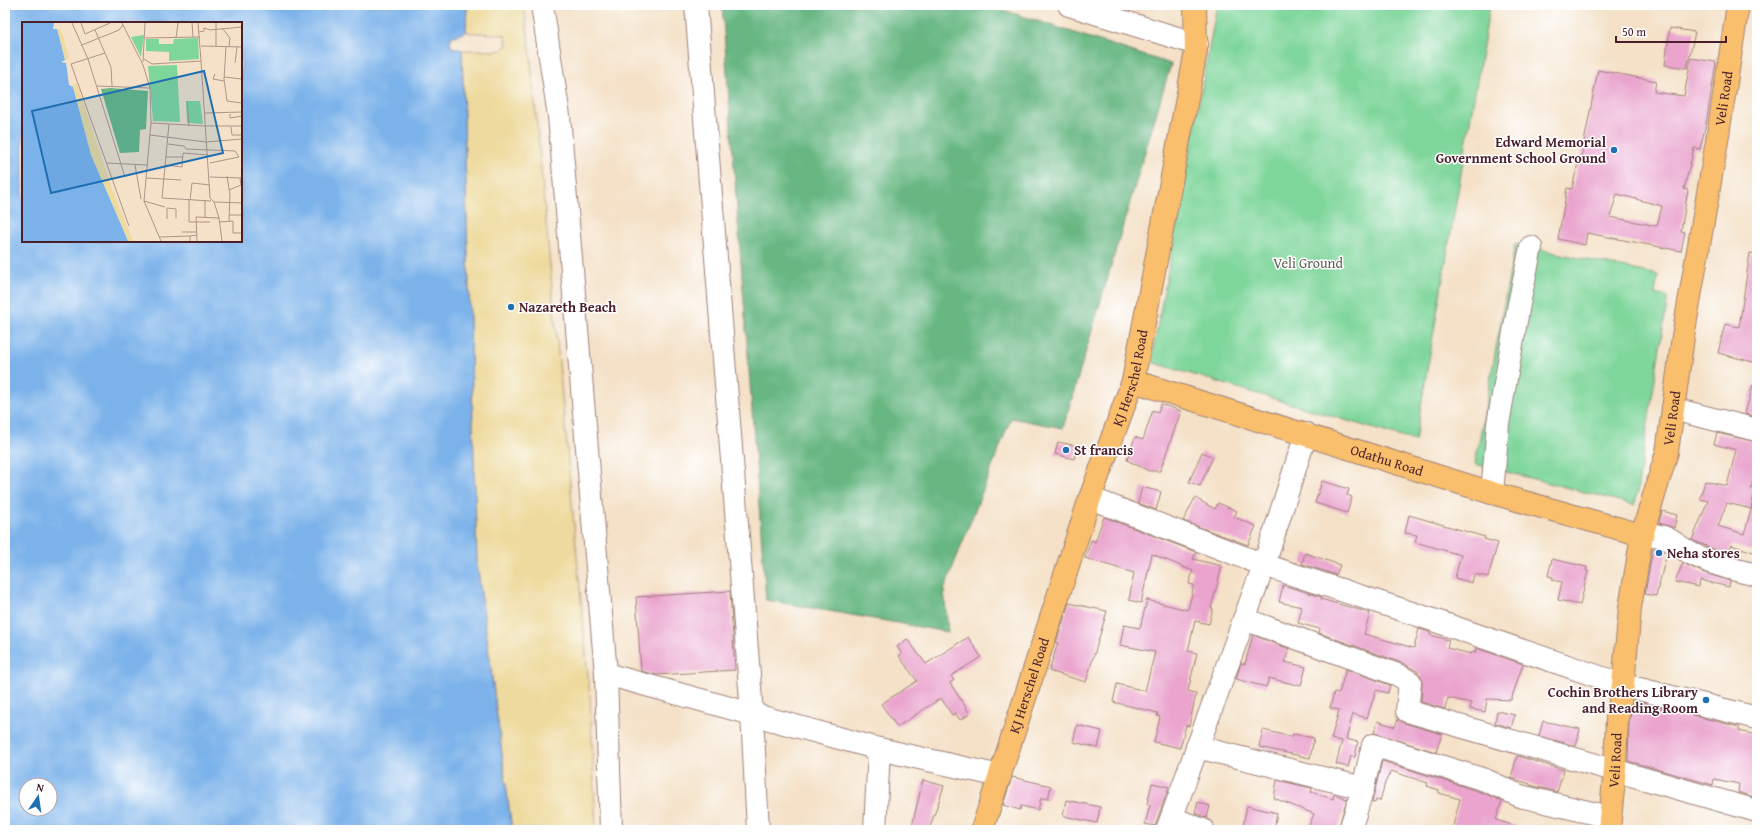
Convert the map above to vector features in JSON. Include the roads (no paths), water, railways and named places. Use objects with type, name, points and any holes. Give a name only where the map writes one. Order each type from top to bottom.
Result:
[{"type":"main road","name":"KJ Herschel Road","points":[[982,830],[1090,498],[1133,381],[1196,44],[1195,5]]},
{"type":"main road","name":"Veli Road","points":[[1609,823],[1615,769],[1617,718],[1623,685],[1630,608],[1642,535],[1667,452],[1683,337],[1717,141],[1738,5]]},
{"type":"main road","name":"Odathu Road","points":[[1133,381],[1492,493],[1642,535]]},
{"type":"street","points":[[542,5],[559,116],[606,674],[611,830]]},
{"type":"street","points":[[696,5],[752,713],[758,830]]},
{"type":"street","points":[[1069,5],[1196,44]]},
{"type":"street","points":[[1492,493],[1498,424],[1519,304],[1532,247]]},
{"type":"street","points":[[1673,409],[1757,430]]},
{"type":"street","points":[[1203,830],[1170,824],[1264,565],[1306,434]]},
{"type":"street","points":[[1090,498],[1177,530],[1264,565],[1427,618],[1623,685],[1757,718]]},
{"type":"street","points":[[1642,535],[1653,535],[1668,539],[1689,552],[1730,569],[1757,575]]},
{"type":"street","points":[[1244,619],[1398,675],[1410,682],[1407,711],[1615,769],[1757,811]]},
{"type":"street","points":[[606,674],[879,749],[1000,776]]},
{"type":"street","points":[[1350,830],[1363,788],[1373,745],[1485,780],[1520,796],[1609,823]]},
{"type":"street","points":[[1198,747],[1363,788]]},
{"type":"street","points":[[875,830],[879,749]]},
{"type":"water","points":[[5,5],[467,5],[466,32],[451,37],[450,46],[462,50],[477,563],[512,830],[5,830]]},
{"type":"place","name":"Edward Memorial Government School Ground","points":[[1614,150]]},
{"type":"place","name":"Nazareth Beach","points":[[511,307]]},
{"type":"place","name":"St francis","points":[[1066,450]]},
{"type":"place","name":"Neha stores","points":[[1659,553]]},
{"type":"place","name":"Cochin Brothers Library and Reading Room","points":[[1706,700]]},
{"type":"park label","name":"Veli Ground","points":[[1308,263]]}]
